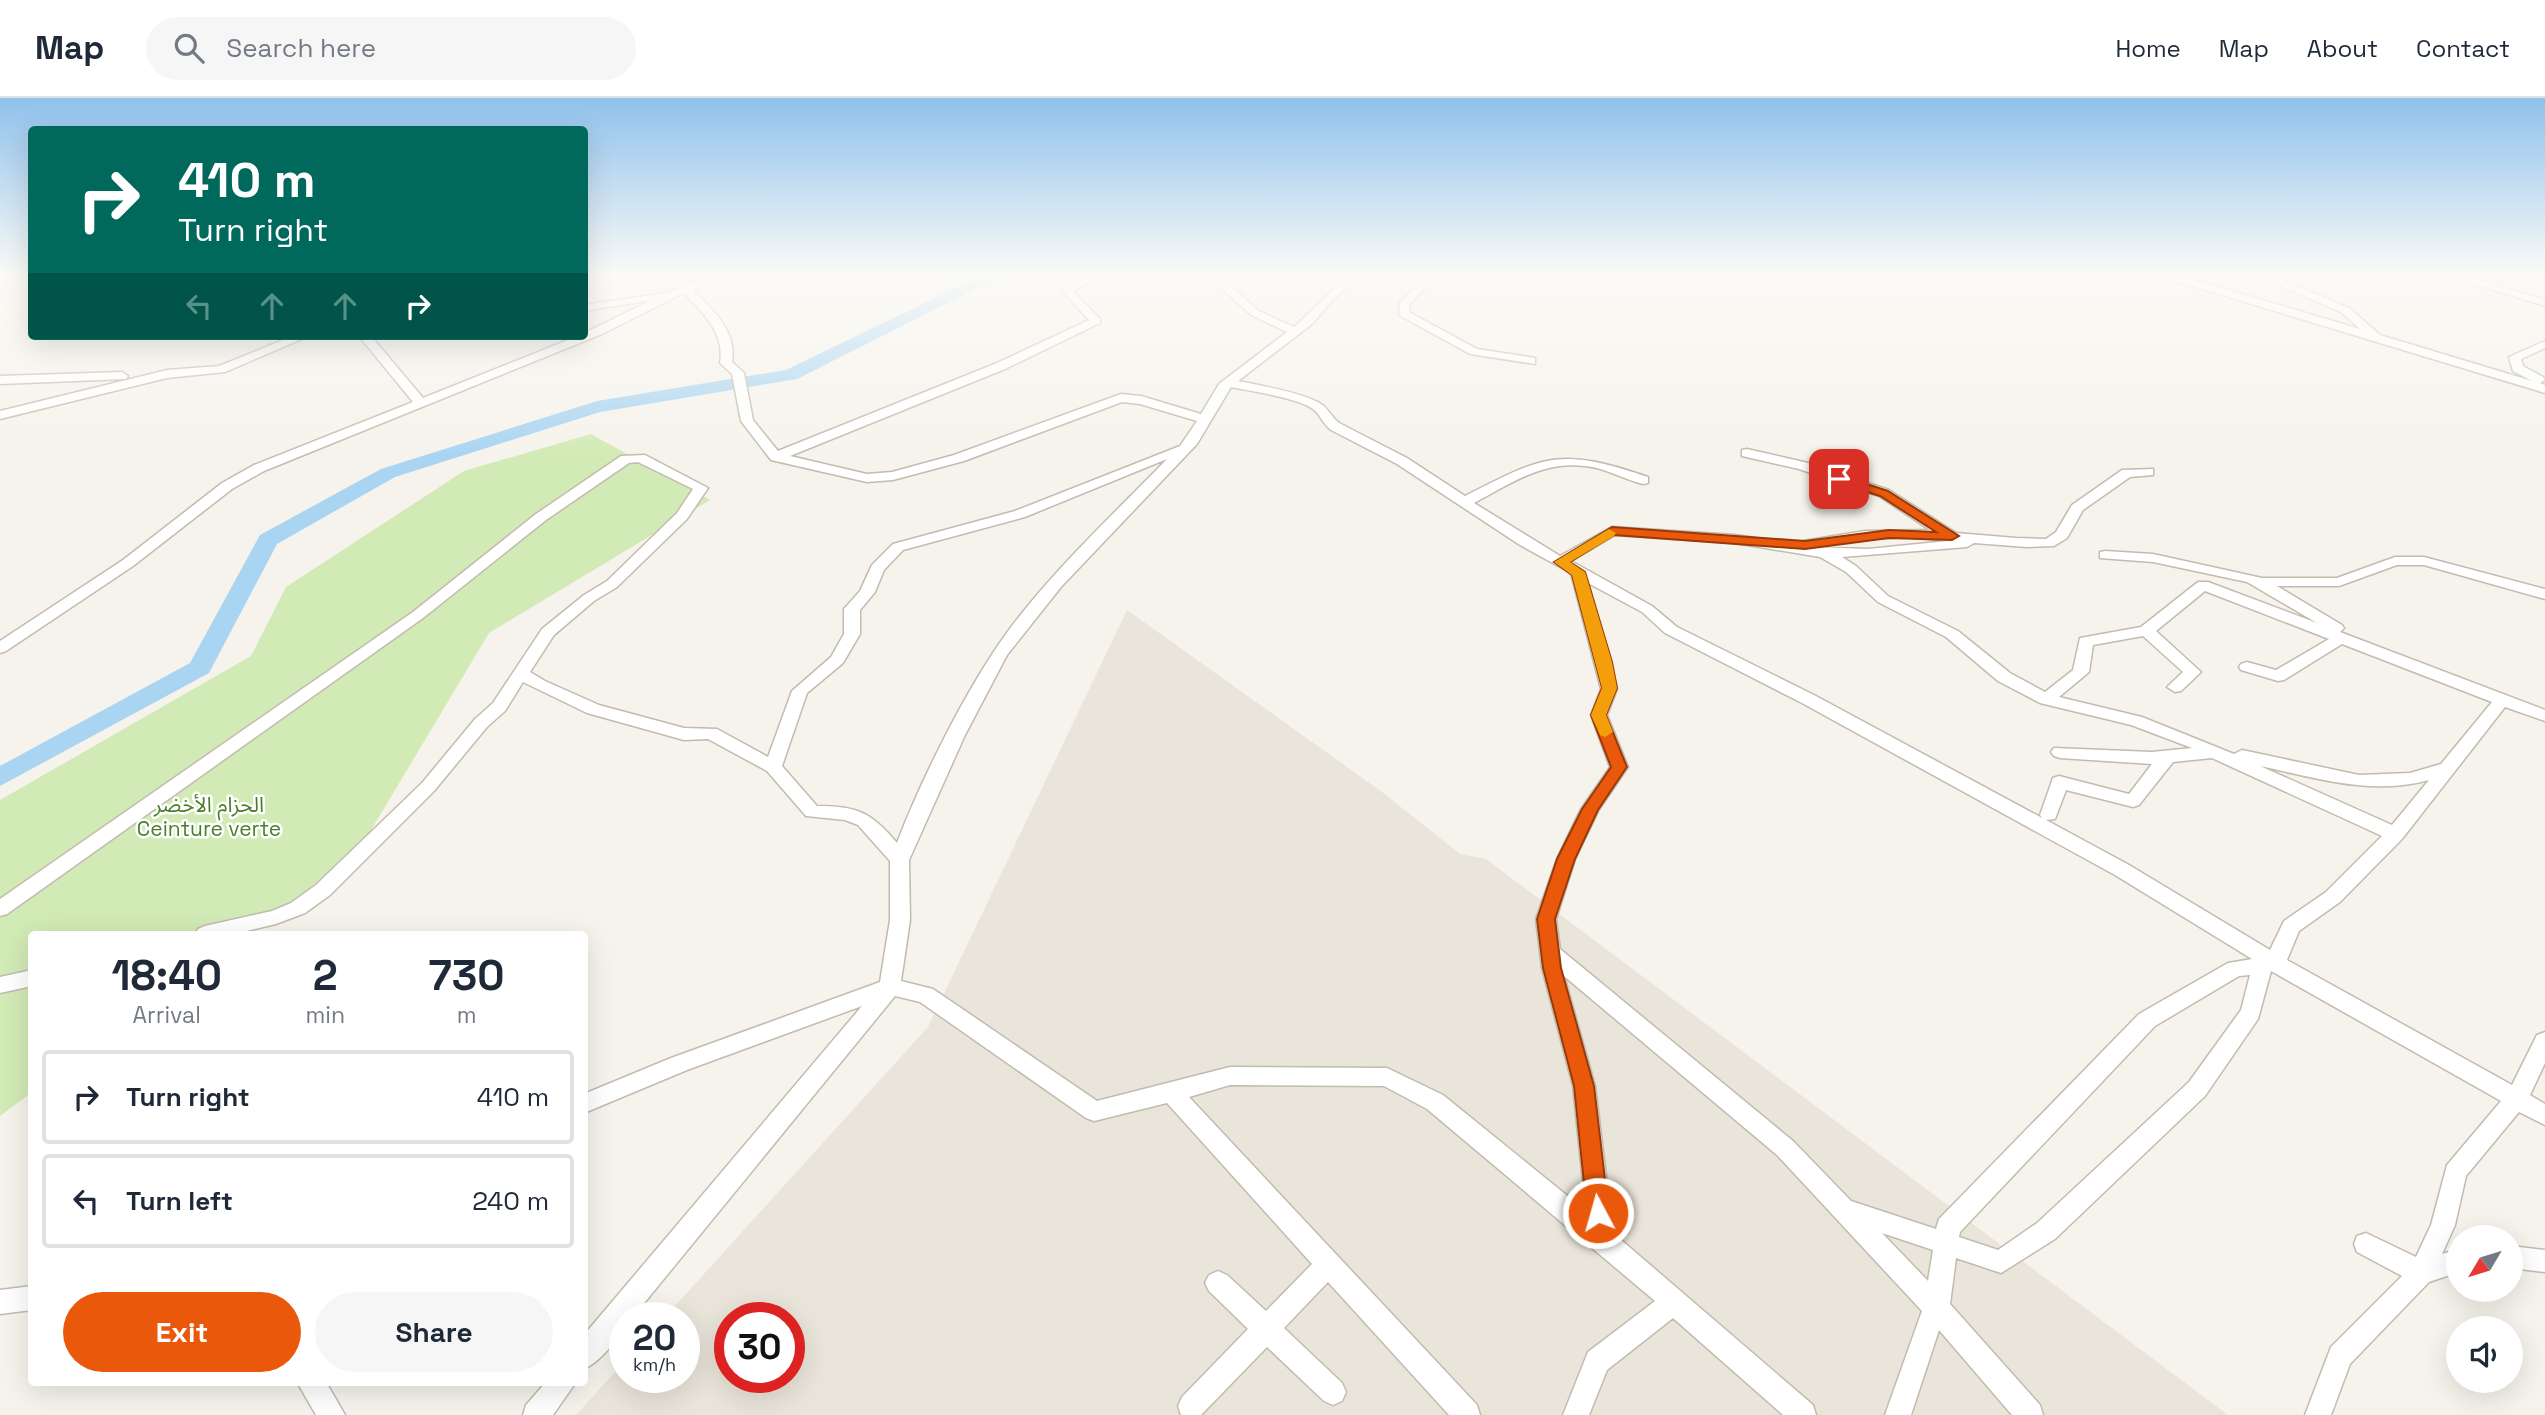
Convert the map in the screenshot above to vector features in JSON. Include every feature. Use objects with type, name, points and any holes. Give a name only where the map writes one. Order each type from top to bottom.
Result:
[{"type":"street","points":[[724,334],[730,350],[726,363],[738,373],[747,421],[776,457],[859,477],[884,478],[971,454],[1121,398],[1140,400],[1204,419]]},
{"type":"street","points":[[776,457],[1001,366],[1066,334]]},
{"type":"street","points":[[588,1351],[890,987],[900,920],[900,860],[909,832],[950,747],[1000,654],[1056,584],[1192,441],[1229,383],[1293,334]]},
{"type":"street","points":[[1442,334],[1474,352],[1531,361]]},
{"type":"street","points":[[2360,334],[2545,387]]},
{"type":"street","points":[[2372,334],[2378,340]]},
{"type":"street","points":[[0,380],[167,374],[221,369],[293,340]]},
{"type":"street","points":[[368,340],[420,402]]},
{"type":"street","points":[[0,648],[128,563],[238,480],[289,455],[578,340]]},
{"type":"street","points":[[2545,344],[2515,357],[2517,368],[2545,387]]},
{"type":"street","points":[[0,415],[167,374]]},
{"type":"street","points":[[1229,383],[1267,390],[1318,407],[1326,420],[1336,427],[1402,461],[1560,562],[1647,609],[1671,631],[1808,699],[2123,870],[2269,963],[2545,1115]]},
{"type":"street","points":[[773,767],[800,691],[837,660],[852,634],[852,610],[867,592],[877,568],[898,547],[1020,514],[1168,456],[1192,441]]},
{"type":"street","points":[[1747,453],[1803,466],[1884,493],[1967,544]]},
{"type":"street","points":[[0,909],[418,615],[541,517],[626,459],[640,458],[701,488],[682,516],[612,584],[589,598],[548,632],[499,707],[481,723],[428,787],[323,890],[298,908],[217,931]]},
{"type":"street","points":[[1465,502],[1532,467],[1552,462],[1597,464],[1643,480]]},
{"type":"street","points":[[1768,544],[1805,545],[1889,534],[2049,543],[2062,535],[2077,508],[2127,473],[2148,472]]},
{"type":"street","points":[[1560,562],[1612,531],[1735,539],[1824,553],[2027,542]]},
{"type":"street","points":[[1824,553],[1851,569],[1883,599],[1952,634],[2004,677],[2049,699],[2136,721],[2216,752],[2395,834]]},
{"type":"street","points":[[2105,555],[2153,558],[2259,582],[2339,582],[2395,561],[2424,561],[2545,594]]},
{"type":"street","points":[[1578,572],[1609,688],[1599,715],[1619,767],[1590,809],[1566,859],[1546,919],[1550,952],[1584,1086],[1601,1238]]},
{"type":"street","points":[[2259,582],[2372,650]]},
{"type":"street","points":[[2049,699],[2084,670],[2091,640],[2146,631],[2203,586],[2545,716]]},
{"type":"street","points":[[2146,631],[2193,672],[2175,687]]},
{"type":"street","points":[[2247,667],[2278,676],[2341,638]]},
{"type":"street","points":[[521,673],[539,685],[593,709],[684,734],[710,733],[773,767],[812,812],[846,811],[858,815],[900,860]]},
{"type":"street","points":[[1843,1209],[2001,1262],[2046,1231],[2197,1089],[2251,1013],[2269,963],[2291,926],[2333,897],[2395,834],[2502,700]]},
{"type":"street","points":[[2060,752],[2167,757],[2216,752],[2287,764],[2359,781],[2410,779],[2448,768]]},
{"type":"street","points":[[2049,815],[2059,782],[2133,800],[2167,757]]},
{"type":"street","points":[[1550,952],[1785,1148],[1937,1308],[2030,1415]]},
{"type":"street","points":[[1898,1415],[1926,1330],[1937,1308],[1948,1227],[2147,1020],[2235,969],[2269,963]]},
{"type":"street","points":[[0,985],[28,979]]},
{"type":"street","points":[[588,1102],[679,1064],[890,987],[918,993],[1094,1111],[1230,1076],[1387,1077],[1435,1102],[1601,1238],[1803,1415]]},
{"type":"street","points":[[2318,1415],[2340,1356],[2421,1273],[2443,1225],[2455,1172],[2517,1098],[2545,1041]]},
{"type":"street","points":[[1171,1093],[1467,1415]]},
{"type":"street","points":[[2366,1244],[2421,1273],[2446,1264]]},
{"type":"street","points":[[2524,1258],[2545,1261]]},
{"type":"street","points":[[1191,1406],[1329,1264]]},
{"type":"street","points":[[1217,1283],[1333,1392]]},
{"type":"street","points":[[0,1302],[28,1298]]},
{"type":"street","points":[[1576,1415],[1597,1362],[1674,1302]]},
{"type":"street","points":[[313,1386],[332,1415]]},
{"type":"street","points":[[536,1415],[560,1386]]},
{"type":"shaded area","points":[[1127,610],[1382,792],[1460,854],[1486,859],[2228,1415],[576,1415],[609,1379],[609,1393],[700,1393],[700,1302],[679,1302],[928,1027]]},
{"type":"green space","name":"الحزام الأخضر Ceinture verte","points":[[591,434],[710,500],[489,633],[358,852],[251,931],[28,931],[28,1095],[0,1116],[0,800],[251,656],[286,587],[464,471]]},
{"type":"waterway","points":[[0,777],[200,668],[268,540],[388,473],[597,407],[791,375],[874,334]]},
{"type":"slow traffic","points":[[1605,732],[1599,715],[1609,688],[1605,662],[1578,572],[1560,562],[1609,533]]},
{"type":"route","points":[[1598,1213],[1584,1086],[1552,968],[1546,919],[1566,859],[1590,809],[1619,767],[1599,715],[1609,688],[1605,662],[1578,572],[1560,562],[1612,531],[1805,545],[1889,534],[1952,536],[1937,529],[1901,502],[1884,493],[1839,479]]}]
